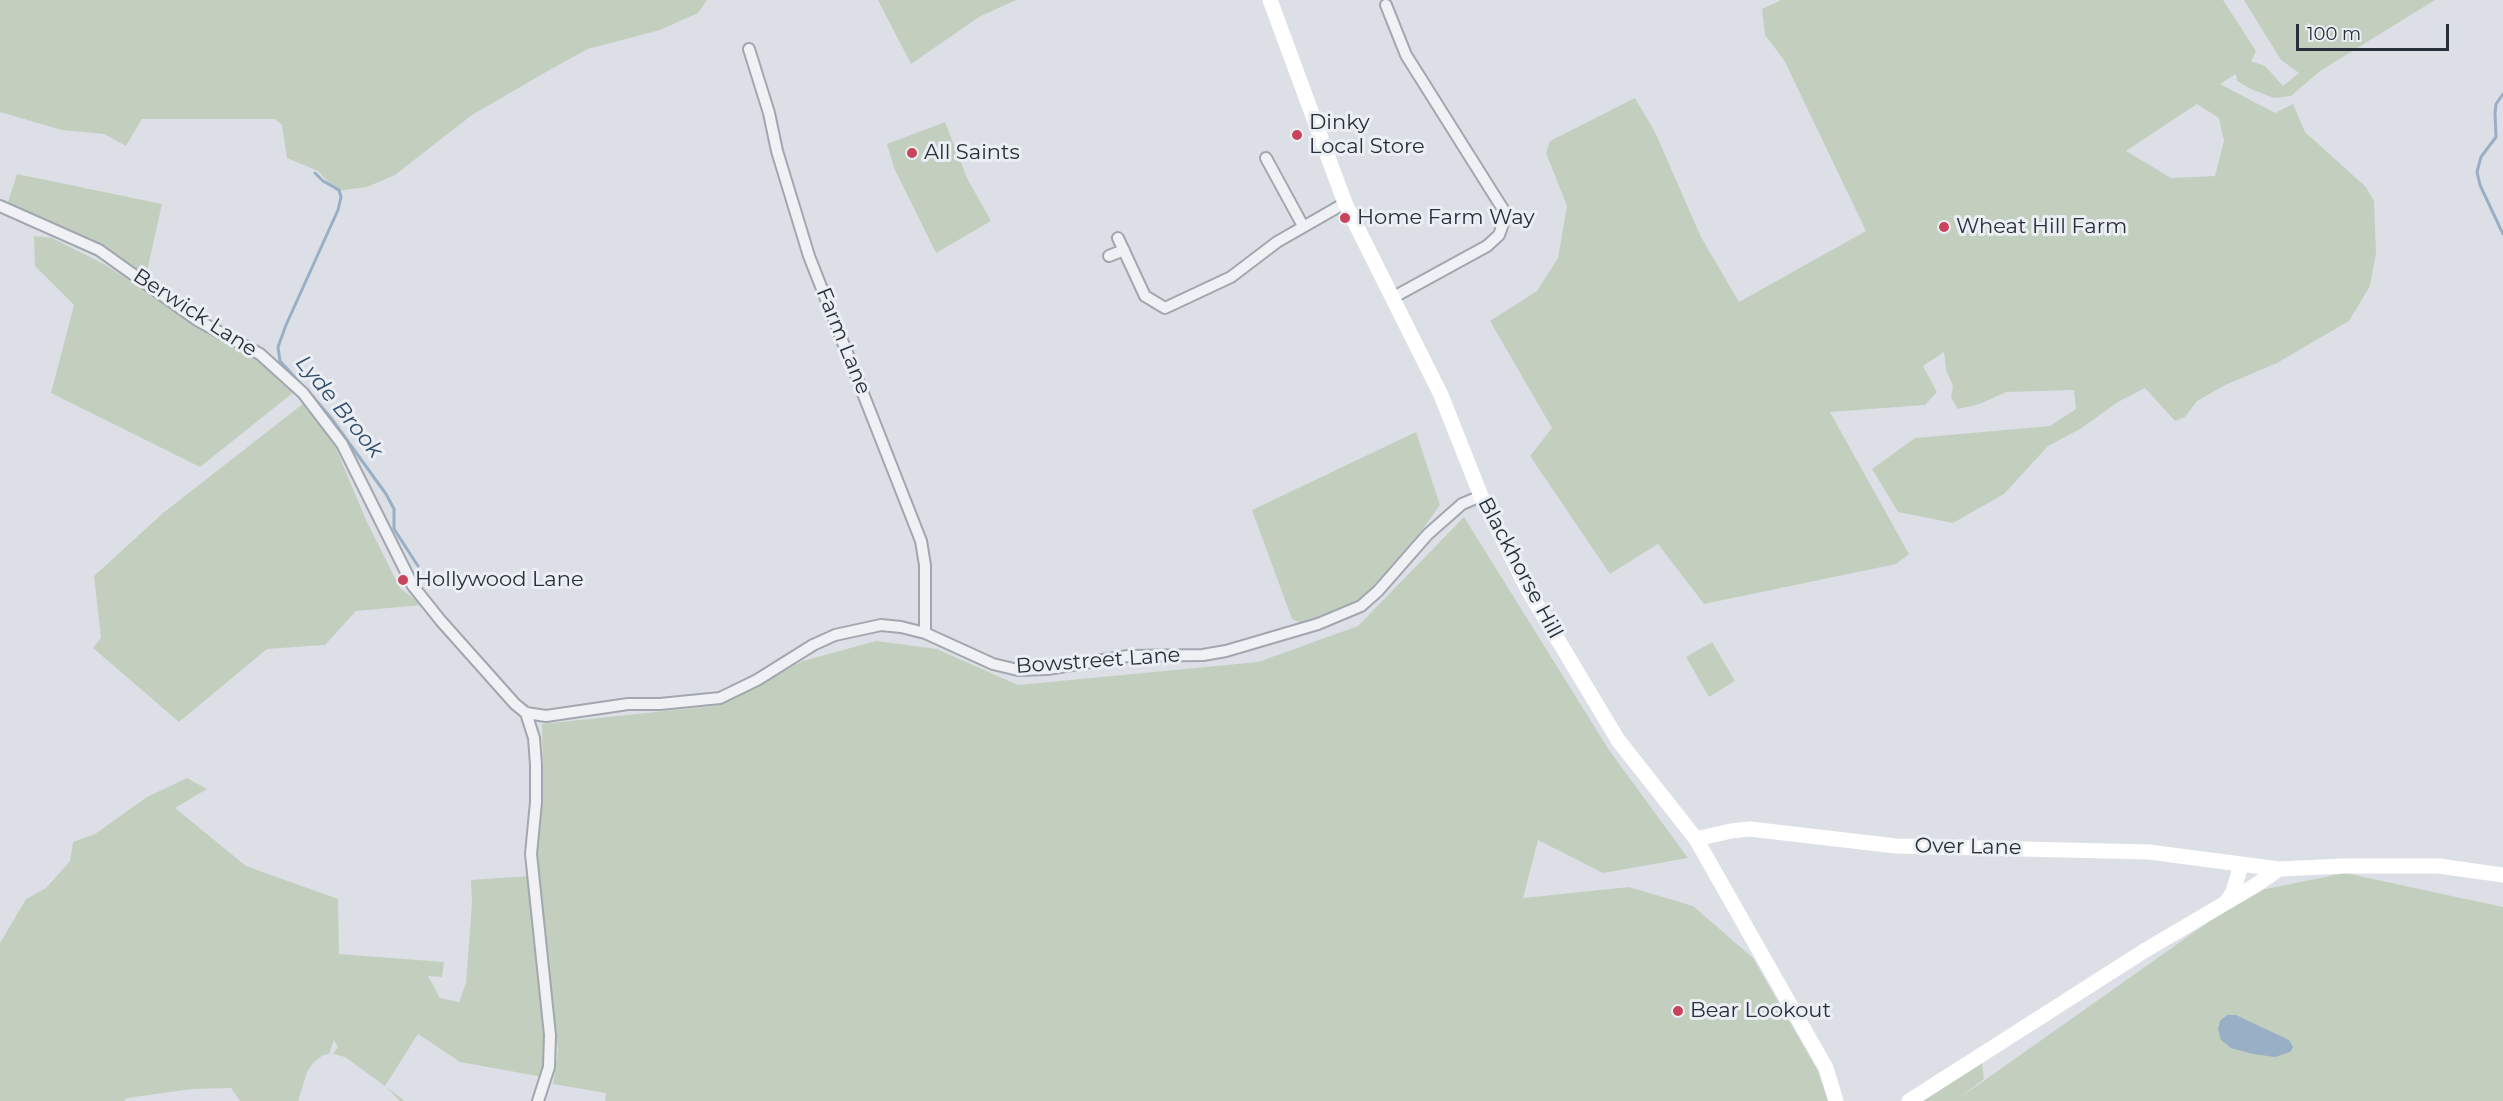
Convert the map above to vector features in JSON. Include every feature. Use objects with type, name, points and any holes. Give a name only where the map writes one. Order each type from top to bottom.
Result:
[{"type":"street","name":"Blackhorse Hill","points":[[1270,0],[1345,203],[1441,395],[1481,496],[1528,590],[1618,740],[1696,839],[1826,1068],[1836,1101]]},
{"type":"street","points":[[1386,5],[1406,55],[1503,209],[1504,220],[1499,235],[1487,246],[1392,298]]},
{"type":"street","name":"Farm Lane","points":[[749,49],[809,256],[921,541],[925,566],[925,633]]},
{"type":"street","points":[[1266,158],[1303,226]]},
{"type":"street","points":[[1118,238],[1145,296],[1165,308],[1231,277],[1247,263],[1303,226],[1345,203]]},
{"type":"street","name":"Berwick Lane","points":[[0,206],[99,250],[196,320],[260,354],[303,393],[342,444],[413,586],[515,704],[526,712]]},
{"type":"street","points":[[1109,256],[1124,250]]},
{"type":"street","name":"Bowstreet Lane","points":[[546,716],[628,704],[660,704],[720,698],[757,680],[813,645],[835,635],[881,625],[925,633],[993,664],[1018,670],[1047,669],[1128,656],[1203,655],[1226,651],[1318,624],[1361,606],[1378,591],[1428,534],[1462,504],[1481,496]]},
{"type":"street","points":[[534,738],[546,716],[526,712],[534,738],[536,802],[531,854],[550,1035],[549,1067],[538,1101]]},
{"type":"street","name":"Over Lane","points":[[1696,839],[1750,829],[1896,846],[2149,852],[2279,869],[2439,866],[2503,874]]},
{"type":"street","points":[[2227,901],[2233,892],[2241,865]]},
{"type":"street","name":"Over Lane","points":[[1909,1101],[2144,951],[2279,869]]},
{"type":"green space","points":[[0,0],[707,0],[698,13],[660,30],[588,49],[553,68],[472,115],[395,175],[367,187],[336,191],[318,171],[287,158],[282,125],[275,119],[142,119],[126,146],[104,134],[62,130],[0,112]]},
{"type":"green space","points":[[878,0],[1016,0],[979,17],[911,64]]},
{"type":"green space","points":[[1781,0],[2223,0],[2256,51],[2251,61],[2265,66],[2283,86],[2299,73],[2281,60],[2244,0],[2435,0],[2320,71],[2291,96],[2274,98],[2251,89],[2237,81],[2236,74],[2220,84],[2275,113],[2293,104],[2305,132],[2366,187],[2374,201],[2376,253],[2370,286],[2349,321],[2277,363],[2225,385],[2197,401],[2185,417],[2175,421],[2145,388],[2118,402],[2080,429],[2048,446],[2004,494],[1953,523],[1898,512],[1872,469],[1915,438],[2050,426],[2076,409],[2074,390],[2006,392],[1980,404],[1958,409],[1951,398],[1953,386],[1946,370],[1944,352],[1923,366],[1937,392],[1925,405],[1830,412],[1909,554],[1896,564],[1704,604],[1658,544],[1610,574],[1530,456],[1552,428],[1490,321],[1537,291],[1558,258],[1567,206],[1546,153],[1550,141],[1635,98],[1655,132],[1701,237],[1739,302],[1866,231],[1784,60],[1765,35],[1762,9]],"holes":[[[2197,104],[2219,118],[2224,141],[2215,176],[2171,178],[2126,151]]]},
{"type":"green space","points":[[945,122],[967,178],[991,221],[936,253],[894,168],[887,144]]},
{"type":"green space","points":[[17,174],[162,204],[147,271],[142,274],[115,253],[97,243],[7,205]]},
{"type":"green space","points":[[34,236],[52,238],[106,265],[205,331],[257,359],[294,392],[200,467],[51,393],[74,305],[35,266]]},
{"type":"green space","points":[[304,403],[335,446],[366,520],[400,588],[422,605],[356,611],[325,645],[267,649],[179,722],[93,648],[101,638],[94,576],[163,513]]},
{"type":"green space","points":[[1416,432],[1440,505],[1409,548],[1357,603],[1303,624],[1292,619],[1252,510]]},
{"type":"green space","points":[[1464,517],[1609,750],[1688,858],[1603,873],[1538,840],[1523,898],[1629,887],[1693,906],[1753,958],[1818,1071],[1828,1101],[605,1101],[606,1093],[553,1084],[558,1051],[536,859],[543,788],[542,724],[713,706],[803,661],[876,641],[937,649],[1018,685],[1258,662],[1358,626]]},
{"type":"green space","points":[[1712,642],[1735,681],[1709,697],[1686,657]]},
{"type":"green space","points":[[187,778],[207,789],[175,808],[246,866],[338,899],[339,954],[444,962],[442,977],[428,976],[440,998],[459,1002],[466,983],[472,903],[471,880],[529,876],[545,1051],[543,1077],[460,1062],[418,1034],[385,1086],[345,1057],[333,1054],[338,1047],[334,1040],[329,1054],[323,1055],[313,1063],[307,1072],[298,1101],[240,1101],[231,1088],[192,1089],[127,1098],[124,1101],[0,1101],[0,943],[26,899],[46,888],[70,861],[73,842],[95,834],[147,797]]},
{"type":"green space","points":[[2345,873],[2503,907],[2503,1101],[1922,1101],[1982,1063],[1984,1079],[1958,1099],[2251,892]]},
{"type":"green space","points":[[385,1086],[405,1101],[400,1101]]},
{"type":"water","points":[[2227,1015],[2236,1015],[2289,1040],[2293,1047],[2290,1052],[2275,1057],[2231,1048],[2221,1040],[2218,1029],[2220,1021]]},
{"type":"waterway","points":[[2503,94],[2496,104],[2496,137],[2481,157],[2477,172],[2480,185],[2503,234]]},
{"type":"waterway","name":"Lyde Brook","points":[[304,387],[280,361],[278,347],[338,210],[341,197],[339,190],[323,181],[315,173]]},
{"type":"waterway","name":"Lyde Brook","points":[[309,392],[331,418],[386,494],[394,509],[394,529],[418,566]]},
{"type":"place","name":"Dinky Local Store","points":[[1297,135]]},
{"type":"place","name":"All Saints","points":[[912,153]]},
{"type":"place","name":"Home Farm Way","points":[[1345,218]]},
{"type":"place","name":"Wheat Hill Farm","points":[[1944,227]]},
{"type":"place","name":"Hollywood Lane","points":[[403,580]]},
{"type":"place","name":"Bear Lookout","points":[[1678,1011]]}]
